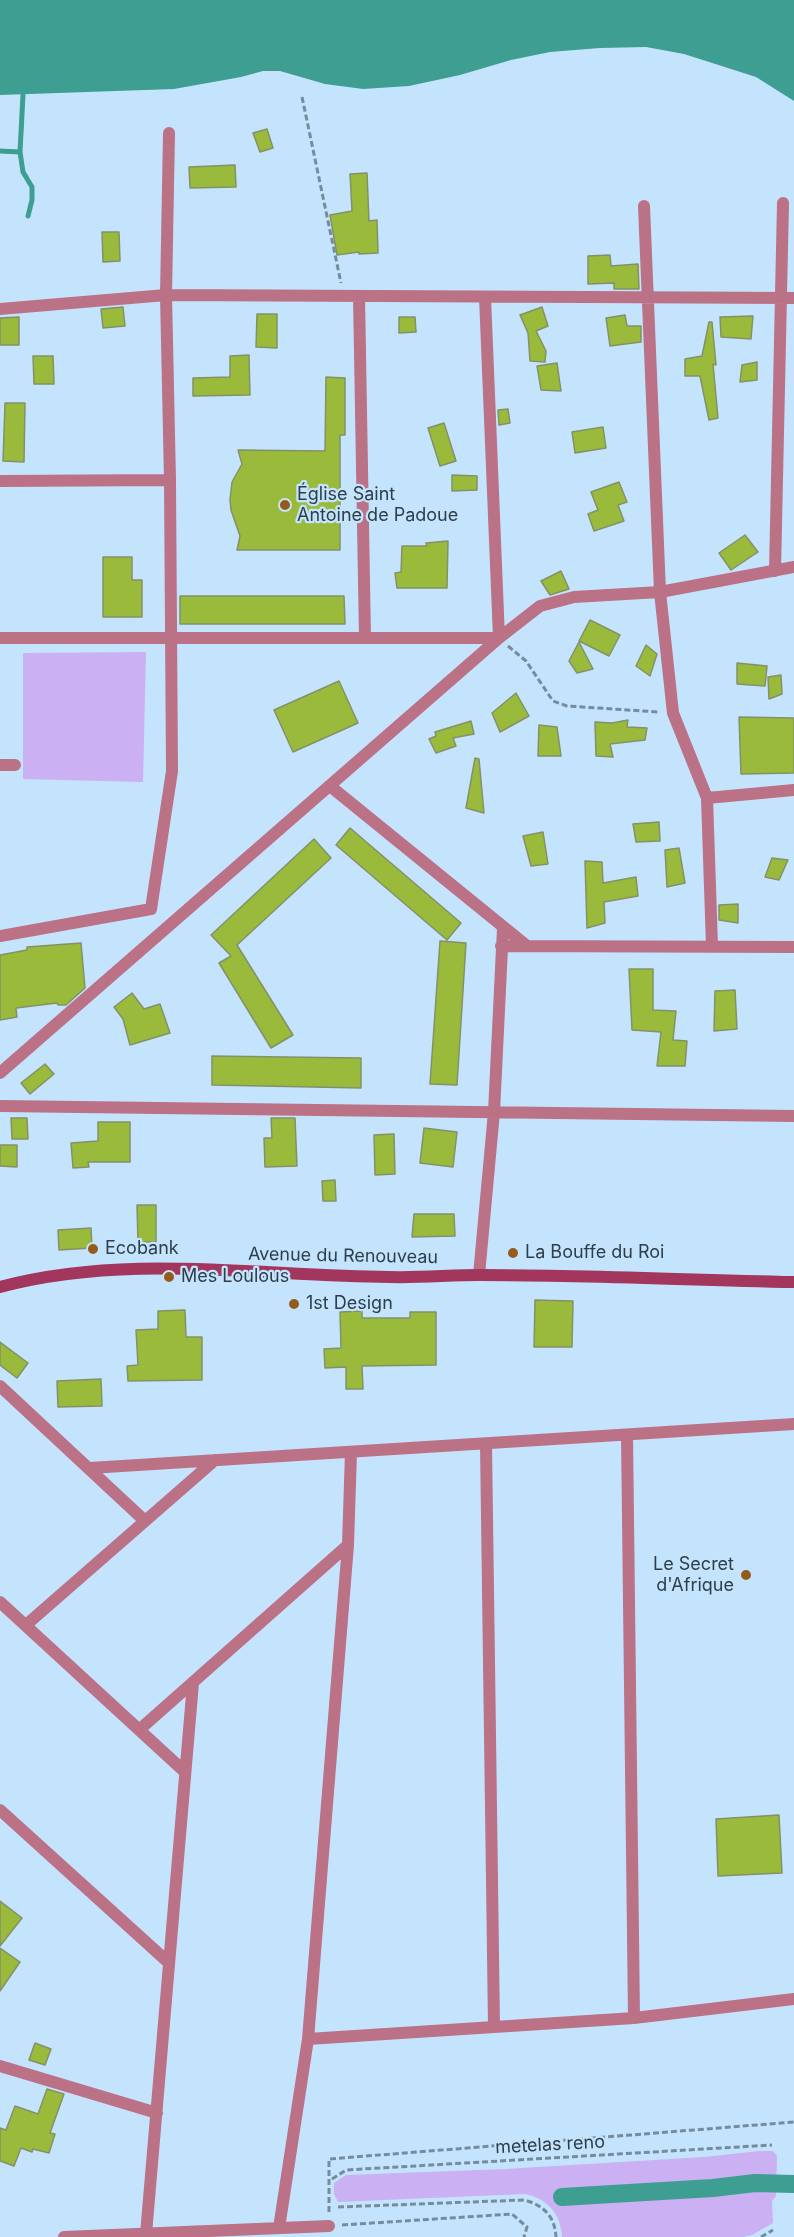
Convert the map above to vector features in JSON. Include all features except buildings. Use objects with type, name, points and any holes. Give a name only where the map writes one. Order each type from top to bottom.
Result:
[{"type":"main road","name":"Avenue du Renouveau","points":[[0,1287],[67,1274],[153,1268],[390,1278],[479,1275],[794,1282]]},
{"type":"street","points":[[0,936],[151,909],[172,771],[166,295],[169,133]]},
{"type":"street","points":[[775,571],[783,203]]},
{"type":"street","points":[[644,206],[660,592],[673,713],[707,798],[712,946]]},
{"type":"street","points":[[0,309],[166,295],[794,298]]},
{"type":"street","points":[[359,297],[365,638]]},
{"type":"street","points":[[485,297],[499,639]]},
{"type":"street","points":[[0,481],[170,480]]},
{"type":"street","points":[[0,1073],[499,639],[540,606],[574,597],[660,592],[794,567]]},
{"type":"street","points":[[0,638],[499,639]]},
{"type":"street","points":[[0,765],[15,765]]},
{"type":"street","points":[[330,786],[527,946]]},
{"type":"street","points":[[707,798],[794,790]]},
{"type":"street","points":[[479,1275],[494,1113],[503,928]]},
{"type":"street","points":[[501,946],[794,947]]},
{"type":"street","points":[[0,1106],[794,1116]]},
{"type":"street","points":[[0,1386],[145,1521]]},
{"type":"street","points":[[90,1468],[794,1424]]},
{"type":"street","points":[[627,1435],[634,2018]]},
{"type":"street","points":[[486,1444],[494,2026]]},
{"type":"street","points":[[279,2228],[308,2039],[348,1545],[351,1452]]},
{"type":"street","points":[[26,1625],[215,1460]]},
{"type":"street","points":[[139,1730],[348,1545]]},
{"type":"street","points":[[0,1602],[185,1772]]},
{"type":"street","points":[[146,2234],[193,1683]]},
{"type":"street","points":[[1,1814],[169,1964]]},
{"type":"street","points":[[308,2039],[634,2018],[794,2000]]},
{"type":"street","points":[[0,2066],[157,2113]]},
{"type":"street","points":[[64,2237],[329,2226]]},
{"type":"path","points":[[303,97],[344,296]]},
{"type":"path","points":[[499,639],[526,660],[553,701],[567,706],[673,713]]},
{"type":"path","points":[[524,2237],[526,2227],[512,2214],[329,2226],[329,2159],[794,2122]]},
{"type":"path","name":"metelas reno","points":[[332,2180],[346,2170],[772,2145]]},
{"type":"path","points":[[338,2207],[524,2200],[536,2204],[550,2215],[555,2226],[555,2237]]},
{"type":"path","points":[[761,2237],[773,2230]]},
{"type":"shaded area","points":[[0,0],[794,0],[794,101],[756,77],[684,54],[646,47],[550,52],[409,86],[363,89],[325,84],[280,71],[263,71],[174,89],[0,95]]},
{"type":"shaded area","points":[[146,652],[143,782],[23,779],[23,653]]},
{"type":"shaded area","points":[[773,2151],[777,2156],[776,2196],[772,2201],[773,2223],[752,2235],[743,2237],[562,2237],[559,2221],[552,2209],[533,2196],[525,2194],[338,2202],[334,2194],[334,2183],[346,2175],[505,2169],[704,2157]]},
{"type":"waterway","points":[[23,95],[20,152],[23,172],[32,187],[28,216]]},
{"type":"waterway","points":[[0,151],[20,152]]},
{"type":"waterway","points":[[562,2197],[713,2188],[755,2183],[794,2184]]},
{"type":"place","name":"Église Saint Antoine de Padoue","points":[[285,505]]},
{"type":"place","name":"Ecobank","points":[[93,1249]]},
{"type":"place","name":"La Bouffe du Roi","points":[[513,1253]]},
{"type":"place","name":"Mes Loulous","points":[[169,1277]]},
{"type":"place","name":"1st Design","points":[[294,1304]]},
{"type":"place","name":"Le Secret d'Afrique","points":[[746,1575]]}]
